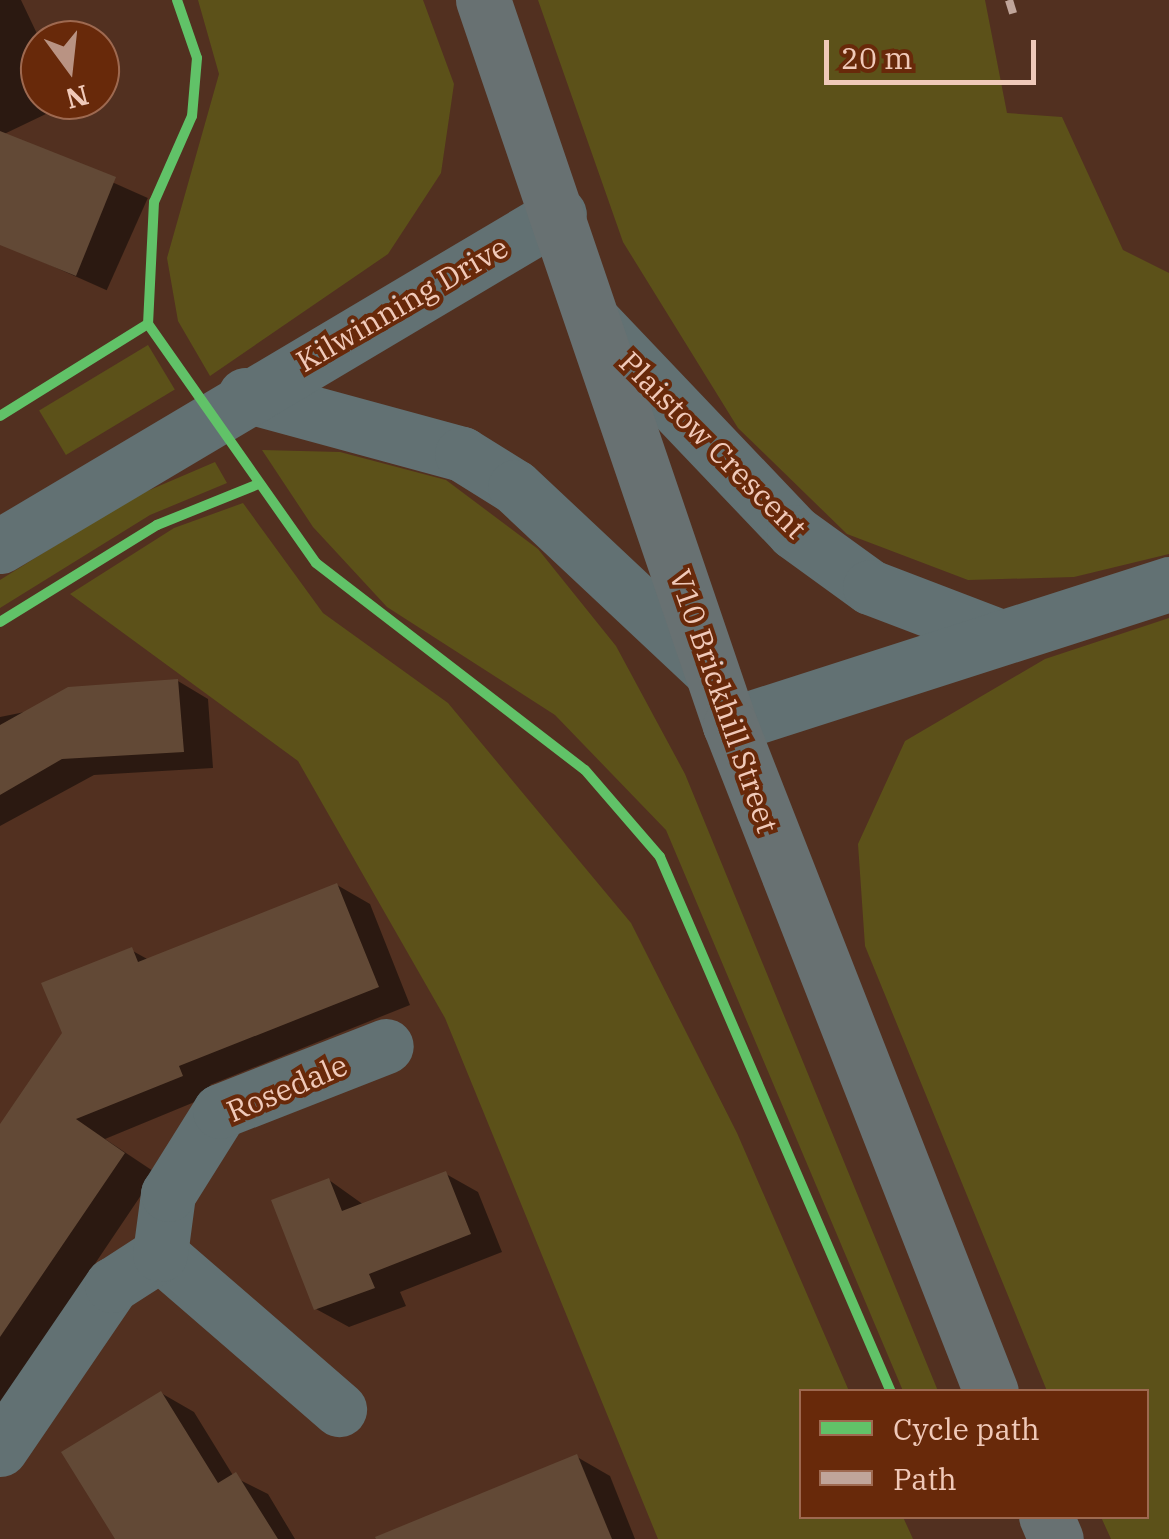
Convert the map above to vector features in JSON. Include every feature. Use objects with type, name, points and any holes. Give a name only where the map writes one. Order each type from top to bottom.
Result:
[{"type":"street","name":"V10 Brickhill Street","points":[[483,0],[597,325],[730,725],[990,1389]]},
{"type":"street","name":"Kilwinning Drive","points":[[0,546],[245,395],[559,214]]},
{"type":"street","name":"Plaistow Crescent","points":[[597,325],[794,532],[870,586],[996,635]]},
{"type":"street","name":"Kilwinning Drive","points":[[245,395],[462,454],[538,506],[710,670]]},
{"type":"street","points":[[730,725],[996,635],[1169,584]]},
{"type":"street","name":"Rosedale","points":[[160,1254],[168,1194],[220,1111],[386,1046]]},
{"type":"street","points":[[0,1449],[112,1285],[160,1254],[338,1409]]},
{"type":"shaded area","points":[[198,0],[423,0],[454,84],[441,173],[388,254],[210,376],[178,321],[167,258],[219,74]]},
{"type":"shaded area","points":[[538,0],[985,0],[1007,113],[1062,117],[1123,250],[1169,273],[1169,554],[1074,577],[968,580],[847,534],[738,428],[623,242]]},
{"type":"shaded area","points":[[148,345],[175,390],[66,455],[39,410]]},
{"type":"shaded area","points":[[262,450],[340,452],[446,480],[538,549],[616,646],[685,774],[937,1389],[902,1389],[666,830],[555,715],[387,607],[313,527]]},
{"type":"shaded area","points":[[215,462],[227,483],[150,515],[0,608],[0,580],[131,498]]},
{"type":"shaded area","points":[[243,503],[323,613],[448,703],[631,923],[737,1133],[848,1389],[799,1389],[799,1519],[904,1519],[913,1539],[658,1539],[445,1018],[298,761],[70,594],[174,528]]},
{"type":"shaded area","points":[[1169,618],[1169,1539],[1111,1539],[1102,1519],[1149,1519],[1149,1389],[1046,1389],[865,946],[858,844],[905,741],[1045,659]]},
{"type":"building","points":[[0,131],[116,177],[76,276],[0,245]]},
{"type":"building","points":[[178,679],[184,752],[62,759],[0,795],[0,725],[68,687]]},
{"type":"building","points":[[337,883],[379,987],[179,1066],[183,1076],[76,1119],[125,1153],[0,1337],[0,1124],[62,1033],[41,983],[132,947],[138,962]]},
{"type":"building","points":[[446,1171],[471,1234],[369,1274],[375,1288],[314,1310],[271,1200],[329,1178],[342,1211]]},
{"type":"building","points":[[161,1391],[218,1483],[236,1472],[278,1539],[115,1539],[61,1452]]},
{"type":"building","points":[[577,1454],[612,1539],[375,1537]]},
{"type":"marked path","points":[[1009,0],[1013,13]]},
{"type":"cycle path","points":[[177,0],[197,58],[192,116],[154,202],[148,324],[316,563],[585,770],[660,857],[890,1389]]},
{"type":"cycle path","points":[[0,416],[148,324]]},
{"type":"cycle path","points":[[0,622],[157,525],[256,485]]}]
